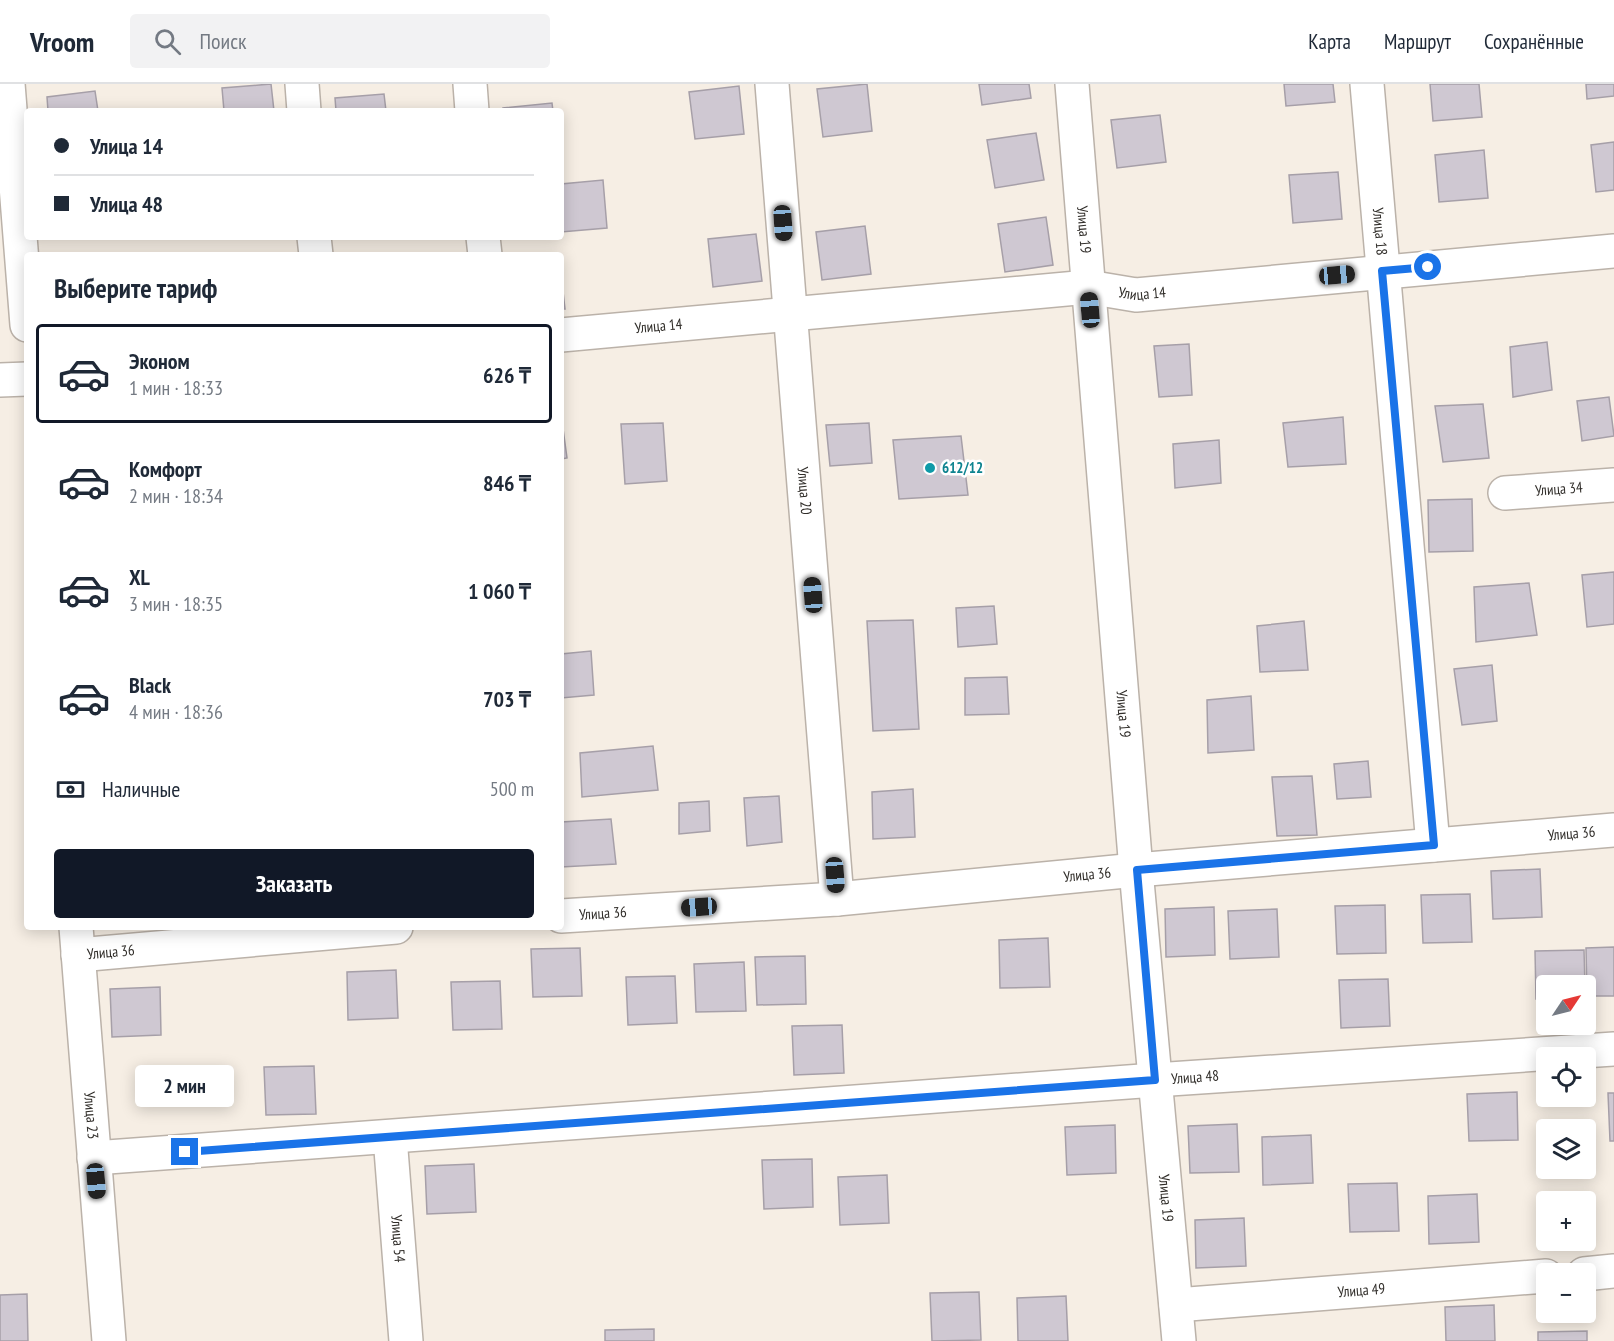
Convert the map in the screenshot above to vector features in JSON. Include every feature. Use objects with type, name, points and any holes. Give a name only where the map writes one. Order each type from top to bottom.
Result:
[{"type":"street","points":[[8,84],[24,287]]},
{"type":"street","points":[[302,84],[304,108]]},
{"type":"street","points":[[470,84],[472,108]]},
{"type":"street","name":"Улица 20","points":[[772,84],[837,898]]},
{"type":"street","name":"Улица 19","points":[[1072,84],[1137,870],[1179,1341]]},
{"type":"street","name":"Улица 18","points":[[1366,84],[1434,845]]},
{"type":"street","name":"Улица 14","points":[[564,335],[1088,287],[1136,295],[1614,251]]},
{"type":"street","points":[[0,380],[24,379]]},
{"type":"street","name":"Улица 34","points":[[1505,493],[1614,485]]},
{"type":"street","name":"Улица 36","points":[[564,916],[837,898],[1614,830]]},
{"type":"street","name":"Улица 36","points":[[77,941],[333,930]]},
{"type":"street","name":"Улица 23","points":[[77,941],[109,1341]]},
{"type":"street","name":"Улица 48","points":[[94,1158],[1155,1080],[1614,1049]]},
{"type":"street","name":"Улица 54","points":[[390,1137],[406,1341]]},
{"type":"street","points":[[1596,1273],[1614,1271]]},
{"type":"street","name":"Улица 49","points":[[1176,1305],[1536,1277]]},
{"type":"building","points":[[271,84],[274,108],[224,108],[222,88]]},
{"type":"building","points":[[867,84],[872,131],[823,137],[817,89]]},
{"type":"building","points":[[979,84],[1029,84],[1031,98],[982,105]]},
{"type":"building","points":[[1284,84],[1333,84],[1335,102],[1286,106]]},
{"type":"building","points":[[1430,84],[1479,84],[1482,117],[1433,121]]},
{"type":"building","points":[[1586,84],[1614,84],[1614,96],[1587,99]]},
{"type":"building","points":[[739,86],[744,134],[695,139],[689,92]]},
{"type":"building","points":[[95,91],[98,108],[48,108],[47,97]]},
{"type":"building","points":[[384,94],[386,108],[336,108],[335,98]]},
{"type":"building","points":[[552,103],[553,108],[503,108]]},
{"type":"building","points":[[1160,115],[1166,162],[1117,168],[1111,120]]},
{"type":"building","points":[[1036,133],[1044,180],[995,188],[987,140]]},
{"type":"building","points":[[1614,142],[1614,190],[1596,192],[1591,145]]},
{"type":"building","points":[[1484,150],[1488,198],[1439,202],[1435,155]]},
{"type":"building","points":[[1338,172],[1342,219],[1293,223],[1289,175]]},
{"type":"building","points":[[603,180],[607,228],[564,232],[564,184]]},
{"type":"building","points":[[1046,217],[1053,265],[1005,272],[998,224]]},
{"type":"building","points":[[865,226],[871,274],[822,280],[816,232]]},
{"type":"building","points":[[756,234],[762,281],[713,287],[708,239]]},
{"type":"building","points":[[1547,342],[1552,390],[1513,397],[1510,347]]},
{"type":"building","points":[[1189,344],[1192,395],[1159,397],[1154,346]]},
{"type":"building","points":[[1609,397],[1614,436],[1582,441],[1577,401]]},
{"type":"building","points":[[1483,404],[1489,458],[1443,462],[1435,406]]},
{"type":"building","points":[[1343,417],[1346,464],[1288,467],[1283,423]]},
{"type":"building","points":[[663,423],[667,481],[625,484],[621,424]]},
{"type":"building","points":[[869,423],[872,463],[830,466],[826,425]]},
{"type":"building","points":[[564,436],[567,458],[564,458]]},
{"type":"building","name":"612/12","points":[[961,436],[968,495],[899,499],[893,440]]},
{"type":"building","points":[[1219,440],[1221,483],[1175,488],[1173,444]]},
{"type":"building","points":[[1472,499],[1473,551],[1429,552],[1428,500]]},
{"type":"building","points":[[1614,572],[1614,624],[1587,627],[1582,575]]},
{"type":"building","points":[[1529,583],[1537,635],[1476,642],[1474,587]]},
{"type":"building","points":[[994,606],[997,644],[958,647],[956,608]]},
{"type":"building","points":[[913,620],[919,729],[873,731],[867,621]]},
{"type":"building","points":[[1304,621],[1308,670],[1260,672],[1257,626]]},
{"type":"building","points":[[591,651],[594,695],[564,698],[564,654]]},
{"type":"building","points":[[1492,665],[1497,721],[1462,725],[1454,669]]},
{"type":"building","points":[[1007,677],[1009,714],[965,715],[965,678]]},
{"type":"building","points":[[1251,696],[1254,750],[1208,753],[1207,700]]},
{"type":"building","points":[[653,746],[658,790],[582,797],[580,753]]},
{"type":"building","points":[[1368,761],[1371,797],[1337,799],[1334,764]]},
{"type":"building","points":[[1312,776],[1317,835],[1277,836],[1272,777]]},
{"type":"building","points":[[913,789],[915,837],[873,839],[872,792]]},
{"type":"building","points":[[779,796],[782,842],[747,846],[744,798]]},
{"type":"building","points":[[709,801],[710,831],[679,834],[679,803]]},
{"type":"building","points":[[611,819],[616,864],[564,867],[564,822]]},
{"type":"building","points":[[1540,869],[1542,917],[1493,919],[1491,871]]},
{"type":"building","points":[[1470,894],[1472,942],[1423,943],[1421,895]]},
{"type":"building","points":[[1385,905],[1386,953],[1337,954],[1335,906]]},
{"type":"building","points":[[1214,907],[1215,955],[1166,957],[1165,909]]},
{"type":"building","points":[[1277,909],[1279,957],[1230,959],[1228,911]]},
{"type":"building","points":[[1048,938],[1050,987],[1000,988],[999,940]]},
{"type":"building","points":[[1614,947],[1614,996],[1596,996],[1596,975],[1587,975],[1586,948]]},
{"type":"building","points":[[580,948],[582,996],[533,997],[531,949]]},
{"type":"building","points":[[1584,950],[1585,975],[1536,975],[1536,999],[1535,951]]},
{"type":"building","points":[[805,956],[806,1004],[757,1005],[755,957]]},
{"type":"building","points":[[744,962],[746,1011],[696,1012],[694,964]]},
{"type":"building","points":[[396,970],[398,1018],[348,1020],[347,972]]},
{"type":"building","points":[[675,976],[677,1023],[628,1025],[626,977]]},
{"type":"building","points":[[1388,979],[1390,1026],[1341,1028],[1339,980]]},
{"type":"building","points":[[500,981],[502,1029],[453,1030],[451,982]]},
{"type":"building","points":[[160,987],[161,1035],[112,1037],[110,989]]},
{"type":"building","points":[[842,1025],[844,1073],[794,1075],[792,1026]]},
{"type":"building","points":[[314,1066],[316,1114],[266,1115],[264,1067]]},
{"type":"building","points":[[1517,1092],[1518,1140],[1469,1141],[1467,1094]]},
{"type":"building","points":[[1608,1093],[1614,1093],[1614,1141],[1610,1141]]},
{"type":"building","points":[[1237,1124],[1239,1172],[1190,1173],[1188,1126]]},
{"type":"building","points":[[1115,1125],[1116,1173],[1067,1175],[1065,1127]]},
{"type":"building","points":[[1311,1135],[1313,1183],[1263,1185],[1262,1137]]},
{"type":"building","points":[[812,1159],[813,1207],[764,1209],[762,1160]]},
{"type":"building","points":[[474,1164],[476,1212],[427,1214],[425,1166]]},
{"type":"building","points":[[887,1175],[889,1223],[840,1225],[838,1177]]},
{"type":"building","points":[[1397,1183],[1399,1231],[1350,1232],[1348,1184]]},
{"type":"building","points":[[1477,1194],[1479,1242],[1429,1244],[1428,1196]]},
{"type":"building","points":[[1244,1218],[1246,1266],[1196,1268],[1195,1220]]},
{"type":"building","points":[[979,1292],[981,1340],[932,1341],[930,1293]]},
{"type":"building","points":[[27,1294],[28,1341],[0,1341],[0,1295]]},
{"type":"building","points":[[1066,1296],[1068,1341],[1018,1341],[1017,1298]]},
{"type":"building","points":[[1494,1305],[1495,1341],[1446,1341],[1445,1307]]},
{"type":"building","points":[[654,1329],[654,1341],[605,1341],[605,1330]]},
{"type":"building","points":[[1587,1331],[1587,1341],[1538,1341],[1538,1332]]},
{"type":"place","name":"612/12","points":[[930,468]]},
{"type":"route","points":[[185,1152],[1155,1080],[1137,870],[1434,845],[1382,271],[1428,267]]}]
